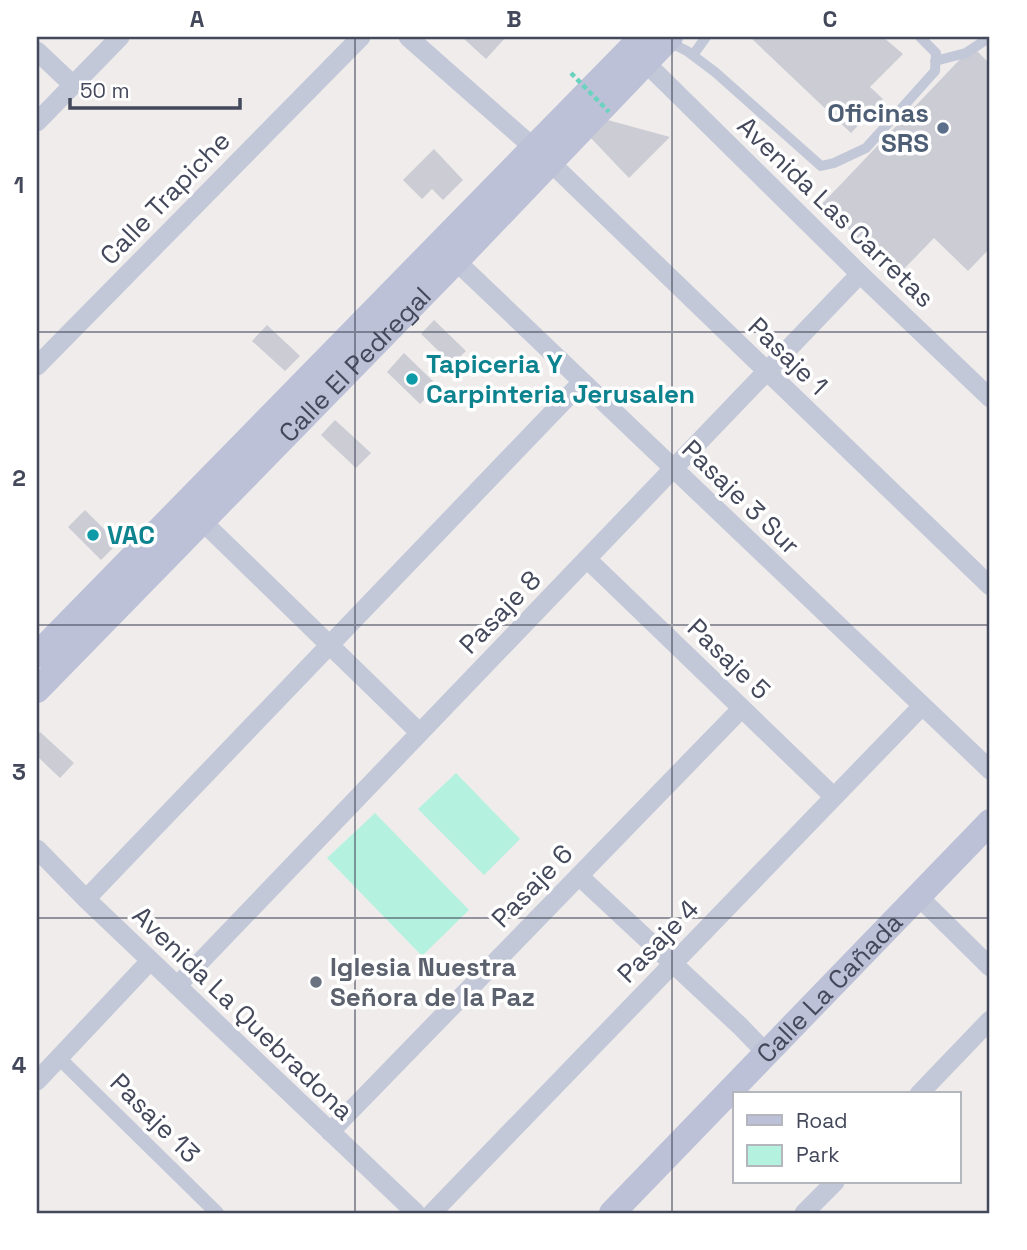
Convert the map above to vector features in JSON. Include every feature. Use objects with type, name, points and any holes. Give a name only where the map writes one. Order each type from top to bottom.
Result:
[{"type":"main road","name":"Calle El Pedregal","points":[[37,655],[659,38]]},
{"type":"main road","name":"Calle El Pedregal","points":[[37,690],[456,261],[542,155],[646,63],[659,38]]},
{"type":"main road","name":"Calle La Cañada","points":[[612,1213],[990,822]]},
{"type":"street","points":[[37,122],[120,37]]},
{"type":"street","name":"Calle Trapiche","points":[[37,366],[361,37]]},
{"type":"street","name":"Pasaje 1","points":[[408,37],[542,155],[990,586]]},
{"type":"street","points":[[37,51],[73,85]]},
{"type":"street","name":"Avenida Las Carretas","points":[[646,63],[990,398]]},
{"type":"street","name":"Pasaje 3 Sur","points":[[456,261],[990,770]]},
{"type":"street","name":"Pasaje 8","points":[[177,986],[860,274]]},
{"type":"street","points":[[86,899],[582,382]]},
{"type":"street","points":[[203,522],[420,733]]},
{"type":"street","name":"Pasaje 5","points":[[587,559],[834,797]]},
{"type":"street","name":"Pasaje 4","points":[[432,1213],[922,706]]},
{"type":"street","name":"Pasaje 6","points":[[330,1132],[742,708]]},
{"type":"street","name":"Avenida La Quebradona","points":[[37,849],[150,961],[415,1213]]},
{"type":"street","points":[[579,876],[766,1053]]},
{"type":"street","points":[[919,897],[990,967]]},
{"type":"street","points":[[37,1081],[150,961]]},
{"type":"street","points":[[921,1092],[990,1020]]},
{"type":"street","name":"Pasaje 13","points":[[59,1058],[217,1213]]},
{"type":"street","points":[[804,1213],[833,1184]]},
{"type":"lane","points":[[693,55],[706,37]]},
{"type":"lane","points":[[659,38],[693,55],[715,72],[821,166],[866,148],[935,71],[936,53],[920,37]]},
{"type":"lane","points":[[936,61],[967,53],[990,37]]},
{"type":"path","points":[[571,73],[609,112]]},
{"type":"green space","points":[[456,773],[520,839],[484,875],[418,809]]},
{"type":"green space","points":[[375,813],[469,910],[422,956],[327,858]]},
{"type":"building","points":[[462,37],[506,37],[486,59]]},
{"type":"building","points":[[750,37],[883,37],[903,54],[870,87],[883,99],[851,133]]},
{"type":"building","name":"Oficinas SRS","points":[[974,48],[990,64],[990,248],[968,271],[934,238],[897,276],[822,204],[966,53]]},
{"type":"building","points":[[604,119],[670,137],[629,178],[588,135]]},
{"type":"building","points":[[434,149],[463,180],[443,200],[432,189],[422,199],[403,180]]},
{"type":"building","points":[[434,320],[466,351],[452,364],[421,334]]},
{"type":"building","points":[[267,325],[300,356],[285,371],[252,341]]},
{"type":"building","name":"Tapiceria Y Carpinteria Jerusalen","points":[[404,353],[438,386],[420,404],[387,372]]},
{"type":"building","points":[[335,420],[371,453],[356,468],[321,435]]},
{"type":"building","name":"VAC","points":[[85,510],[118,543],[101,560],[68,527]]},
{"type":"building","points":[[40,732],[74,763],[60,778],[37,756],[37,736]]},
{"type":"place","name":"Oficinas SRS","points":[[943,128]]},
{"type":"place","name":"Tapiceria Y Carpinteria Jerusalen","points":[[412,379]]},
{"type":"place","name":"VAC","points":[[93,535]]},
{"type":"place","name":"Iglesia Nuestra Señora de la Paz","points":[[316,982]]}]
